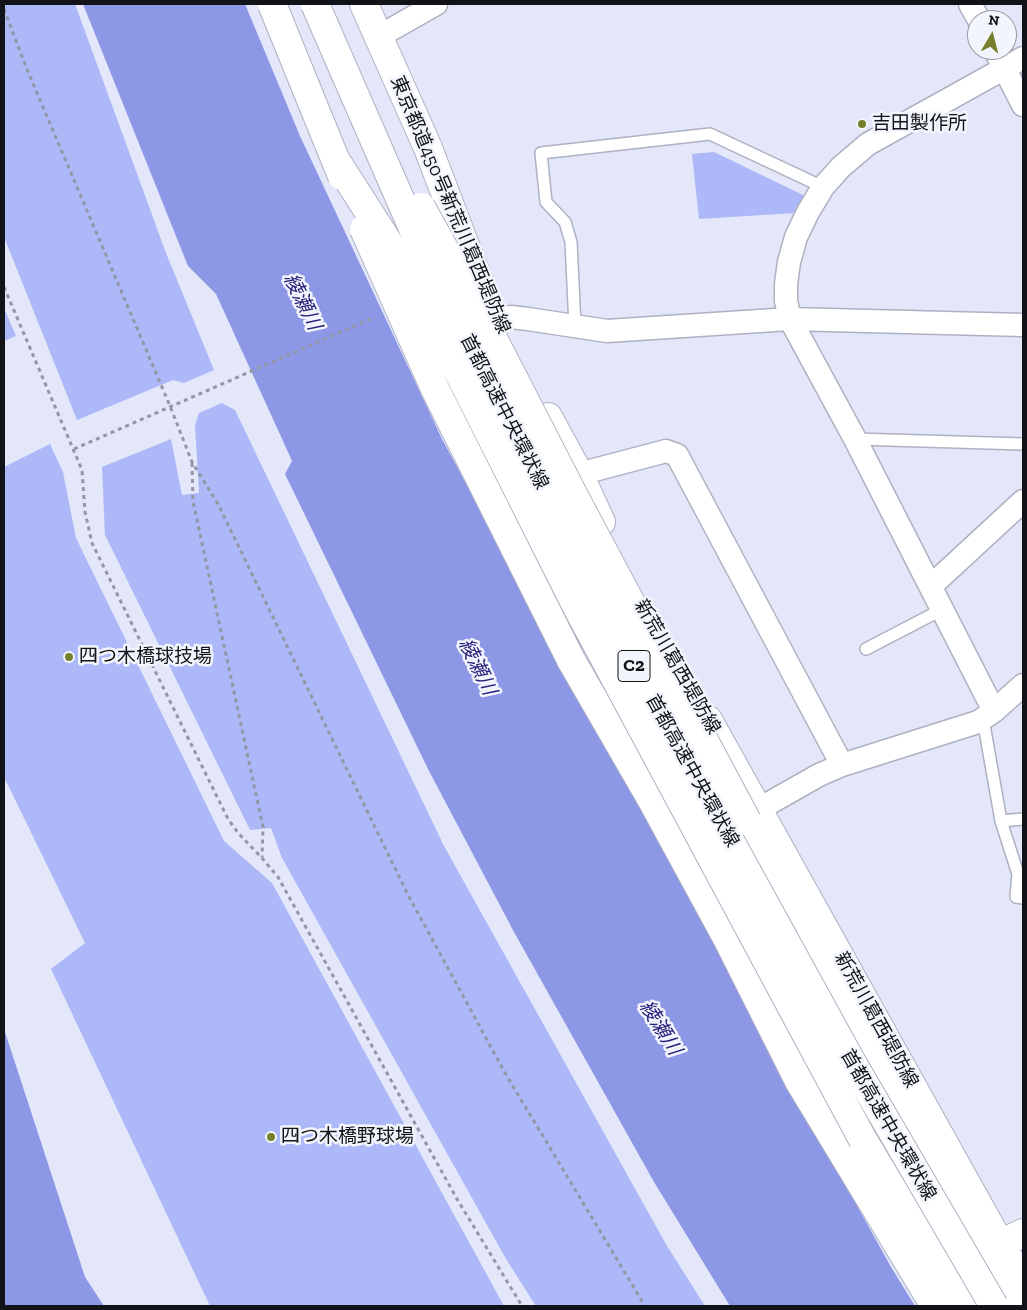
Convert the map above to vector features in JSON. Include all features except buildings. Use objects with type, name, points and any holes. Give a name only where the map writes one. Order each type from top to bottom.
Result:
[{"type":"main road","points":[[272,4],[384,276],[436,390],[571,660],[672,836],[727,938],[799,1080],[935,1306]]},
{"type":"main road","points":[[315,4],[382,134],[484,320],[575,498],[747,821],[988,1255],[1020,1306]]},
{"type":"main road","name":"首都高速中央環状線","points":[[315,4],[418,240],[596,597],[850,1060],[994,1306]]},
{"type":"main road","name":"東京都道450号新荒川葛西堤防線","points":[[364,4],[428,148],[487,303],[579,474],[634,592]]},
{"type":"main road","points":[[335,159],[411,278],[578,609],[863,1140],[963,1306]]},
{"type":"main road","name":"新荒川葛西堤防線","points":[[634,592],[759,809],[1017,1235],[1023,1281]]},
{"type":"main road","name":"新荒川葛西堤防線","points":[[634,592],[715,841],[919,1200],[983,1306]]},
{"type":"street","points":[[378,37],[436,4]]},
{"type":"street","points":[[988,715],[931,586],[790,319],[786,301],[786,284],[789,262],[796,237],[823,187],[841,167],[868,144],[1006,60]]},
{"type":"street","points":[[1008,60],[1023,105]]},
{"type":"street","points":[[496,321],[511,317],[608,331],[790,319],[1023,325]]},
{"type":"street","points":[[579,474],[666,452],[677,455],[842,765]]},
{"type":"street","points":[[931,586],[1023,501]]},
{"type":"street","points":[[759,809],[819,775],[842,765],[978,722],[1023,685]]},
{"type":"lane","points":[[575,326],[571,242],[565,222],[546,202],[541,154],[710,134],[823,187]]},
{"type":"lane","points":[[855,439],[1023,444]]},
{"type":"lane","points":[[866,649],[941,610]]},
{"type":"lane","points":[[988,715],[1000,821],[1018,874],[1016,897],[1023,898]]},
{"type":"lane","points":[[1000,821],[1023,818]]},
{"type":"path","points":[[4,9],[30,76],[192,462],[218,504],[407,893],[505,1073],[645,1306]]},
{"type":"path","points":[[4,287],[82,470],[85,512],[92,543],[228,819],[278,878],[457,1199],[522,1306]]},
{"type":"path","points":[[74,449],[376,316]]},
{"type":"path","points":[[192,462],[193,501],[263,827],[262,858]]},
{"type":"shaded area","points":[[4,4],[75,4],[166,253],[214,370],[184,383],[173,380],[77,420],[4,237]]},
{"type":"shaded area","points":[[714,152],[805,196],[795,213],[699,219],[692,154]]},
{"type":"shaded area","points":[[4,308],[16,336],[4,341]]},
{"type":"shaded area","points":[[222,403],[235,410],[444,846],[667,1246],[705,1306],[536,1306],[506,1259],[282,858],[271,828],[250,830],[105,535],[102,467],[171,439],[182,495],[199,493],[195,425],[199,413]]},
{"type":"shaded area","name":"四つ木橋野球場","points":[[50,444],[63,472],[76,538],[224,841],[272,883],[504,1306],[210,1306],[51,969],[85,943],[4,777],[4,467]]},
{"type":"water","name":"綾瀬川","points":[[83,4],[245,4],[300,136],[442,439],[795,1094],[891,1267],[915,1306],[730,1306],[654,1182],[514,932],[428,769],[285,474],[292,461],[216,294],[188,266]]},
{"type":"water","points":[[4,1029],[85,1277],[104,1306],[4,1306]]},
{"type":"place","name":"吉田製作所","points":[[862,124]]},
{"type":"place","name":"四つ木橋球技場","points":[[69,657]]},
{"type":"place","name":"四つ木橋野球場","points":[[271,1137]]}]
